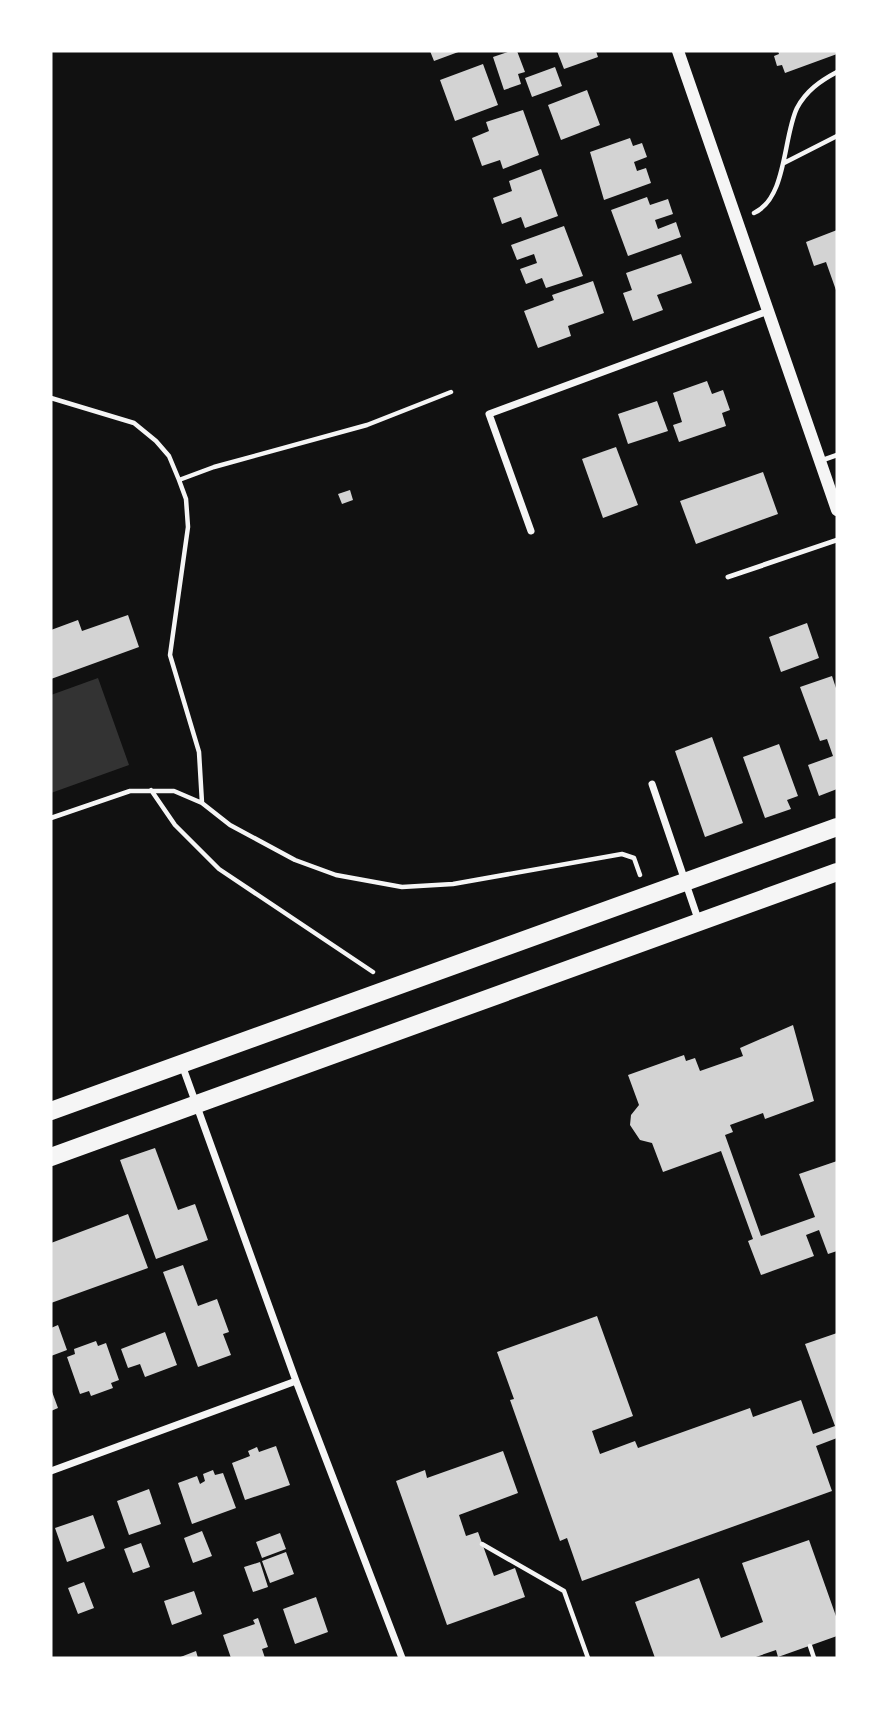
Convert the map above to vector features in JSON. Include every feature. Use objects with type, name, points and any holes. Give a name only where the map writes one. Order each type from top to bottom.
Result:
[{"type":"main road","points":[[51,1111],[837,829]]},
{"type":"main road","points":[[51,1157],[837,872]]},
{"type":"street","points":[[678,51],[837,510]]},
{"type":"street","points":[[531,531],[489,414],[768,311]]},
{"type":"street","points":[[652,784],[699,922]]},
{"type":"street","points":[[182,1064],[296,1381],[402,1658]]},
{"type":"street","points":[[51,1471],[296,1381]]},
{"type":"lane","points":[[820,461],[837,455]]},
{"type":"lane","points":[[728,578],[837,540]]},
{"type":"path","points":[[737,219],[764,209],[783,164],[796,110],[807,92],[837,72]]},
{"type":"path","points":[[783,164],[837,136]]},
{"type":"path","points":[[179,480],[214,467],[367,425],[451,392]]},
{"type":"path","points":[[51,398],[134,423],[169,456],[179,480],[186,499],[188,527],[170,655],[199,752],[202,803]]},
{"type":"path","points":[[151,790],[175,825],[219,869],[369,967]]},
{"type":"path","points":[[51,818],[130,791],[174,791],[202,803],[230,825],[295,860],[336,875],[402,887],[453,884],[622,854],[634,858],[648,896]]},
{"type":"path","points":[[482,1544],[564,1591],[588,1658]]},
{"type":"path","points":[[810,1646],[814,1658]]},
{"type":"shaded area","points":[[98,678],[129,765],[51,793],[51,695]]},
{"type":"building","points":[[430,51],[461,51],[434,61]]},
{"type":"building","points":[[517,51],[525,72],[518,74],[521,84],[504,90],[493,57]]},
{"type":"building","points":[[557,51],[596,51],[598,57],[564,69]]},
{"type":"building","points":[[778,51],[837,51],[837,54],[785,73],[782,65],[777,66],[774,56],[779,54]]},
{"type":"building","points":[[483,64],[498,105],[455,121],[440,80]]},
{"type":"building","points":[[555,67],[562,86],[532,97],[525,78]]},
{"type":"building","points":[[587,90],[600,125],[561,140],[548,105]]},
{"type":"building","points":[[523,110],[539,155],[503,169],[500,160],[482,166],[472,138],[489,131],[486,122]]},
{"type":"building","points":[[630,138],[633,146],[642,143],[647,157],[634,162],[637,171],[646,168],[651,183],[604,200],[590,152]]},
{"type":"building","points":[[541,169],[558,216],[525,228],[521,217],[502,224],[493,198],[512,191],[509,181]]},
{"type":"building","points":[[647,197],[650,205],[668,199],[673,214],[655,220],[658,229],[676,222],[681,237],[628,256],[611,210]]},
{"type":"building","points":[[564,226],[583,276],[546,288],[542,278],[526,284],[520,269],[537,263],[534,254],[517,260],[511,245]]},
{"type":"building","points":[[837,230],[837,293],[826,262],[814,266],[806,242]]},
{"type":"building","points":[[681,254],[692,283],[657,295],[663,310],[633,321],[623,293],[632,290],[626,273]]},
{"type":"building","points":[[593,281],[604,313],[568,326],[571,336],[538,348],[524,311],[554,300],[552,295]]},
{"type":"building","points":[[707,381],[712,394],[723,390],[730,410],[722,413],[726,426],[679,442],[673,425],[682,422],[673,393]]},
{"type":"building","points":[[657,401],[668,431],[628,444],[618,414]]},
{"type":"building","points":[[616,447],[638,505],[603,518],[582,459]]},
{"type":"building","points":[[763,472],[778,514],[696,544],[680,501]]},
{"type":"building","points":[[350,490],[353,500],[342,504],[338,494]]},
{"type":"building","points":[[128,615],[139,647],[51,679],[51,630],[78,620],[82,631]]},
{"type":"building","points":[[807,623],[819,658],[781,672],[769,637]]},
{"type":"building","points":[[832,676],[837,691],[837,789],[819,796],[808,765],[833,756],[827,739],[820,741],[800,687]]},
{"type":"building","points":[[712,737],[743,823],[705,837],[675,751]]},
{"type":"building","points":[[779,744],[798,796],[787,800],[791,809],[765,818],[743,757]]},
{"type":"building","points":[[793,1025],[814,1101],[765,1119],[763,1113],[730,1125],[733,1132],[725,1135],[761,1236],[815,1217],[799,1174],[837,1161],[837,1251],[828,1254],[819,1230],[806,1235],[814,1256],[761,1275],[748,1241],[753,1239],[721,1151],[663,1172],[652,1143],[640,1140],[630,1125],[631,1115],[639,1105],[628,1075],[684,1055],[686,1061],[695,1058],[700,1071],[743,1056],[740,1048]]},
{"type":"building","points":[[155,1148],[178,1210],[195,1204],[208,1240],[156,1259],[120,1160]]},
{"type":"building","points":[[128,1214],[148,1268],[51,1303],[51,1243]]},
{"type":"building","points":[[183,1265],[198,1306],[217,1299],[229,1332],[223,1334],[231,1355],[198,1367],[163,1272]]},
{"type":"building","points":[[597,1316],[633,1416],[592,1431],[600,1454],[635,1441],[638,1448],[750,1408],[753,1417],[801,1400],[813,1434],[835,1426],[805,1344],[837,1333],[837,1438],[816,1446],[832,1491],[582,1581],[567,1538],[560,1541],[510,1400],[514,1399],[497,1352]]},
{"type":"building","points":[[58,1325],[67,1350],[51,1356],[51,1328]]},
{"type":"building","points":[[165,1332],[177,1365],[145,1377],[140,1364],[128,1368],[121,1349]]},
{"type":"building","points":[[96,1341],[98,1346],[106,1343],[119,1380],[111,1383],[113,1388],[91,1396],[89,1391],[80,1394],[67,1357],[75,1354],[74,1349]]},
{"type":"building","points":[[51,1389],[58,1408],[51,1411]]},
{"type":"building","points":[[276,1446],[290,1485],[245,1500],[232,1463],[250,1456],[248,1451],[257,1447],[259,1452]]},
{"type":"building","points":[[503,1451],[518,1493],[459,1515],[466,1536],[478,1532],[494,1576],[515,1568],[525,1597],[447,1625],[396,1481],[425,1470],[427,1478]]},
{"type":"building","points":[[213,1470],[215,1475],[223,1473],[236,1508],[192,1524],[178,1483],[197,1476],[200,1484],[205,1481],[203,1474]]},
{"type":"building","points":[[149,1489],[161,1524],[129,1535],[117,1501]]},
{"type":"building","points":[[93,1515],[105,1548],[67,1562],[55,1528]]},
{"type":"building","points":[[202,1531],[212,1556],[193,1563],[184,1538]]},
{"type":"building","points":[[280,1533],[286,1549],[262,1558],[256,1542]]},
{"type":"building","points":[[809,1540],[837,1619],[837,1636],[778,1657],[776,1650],[753,1658],[655,1658],[635,1602],[699,1578],[721,1638],[763,1622],[742,1563]]},
{"type":"building","points":[[141,1543],[150,1567],[133,1573],[124,1549]]},
{"type":"building","points":[[286,1552],[294,1574],[270,1583],[262,1561]]},
{"type":"building","points":[[260,1562],[268,1587],[253,1592],[244,1567]]},
{"type":"building","points":[[84,1582],[94,1608],[78,1614],[68,1588]]},
{"type":"building","points":[[194,1591],[202,1614],[172,1625],[164,1601]]},
{"type":"building","points":[[316,1597],[328,1632],[295,1644],[283,1609]]},
{"type":"building","points":[[258,1618],[268,1647],[262,1649],[265,1658],[231,1658],[223,1635],[255,1624],[253,1620]]},
{"type":"building","points":[[196,1651],[198,1658],[178,1658]]}]
